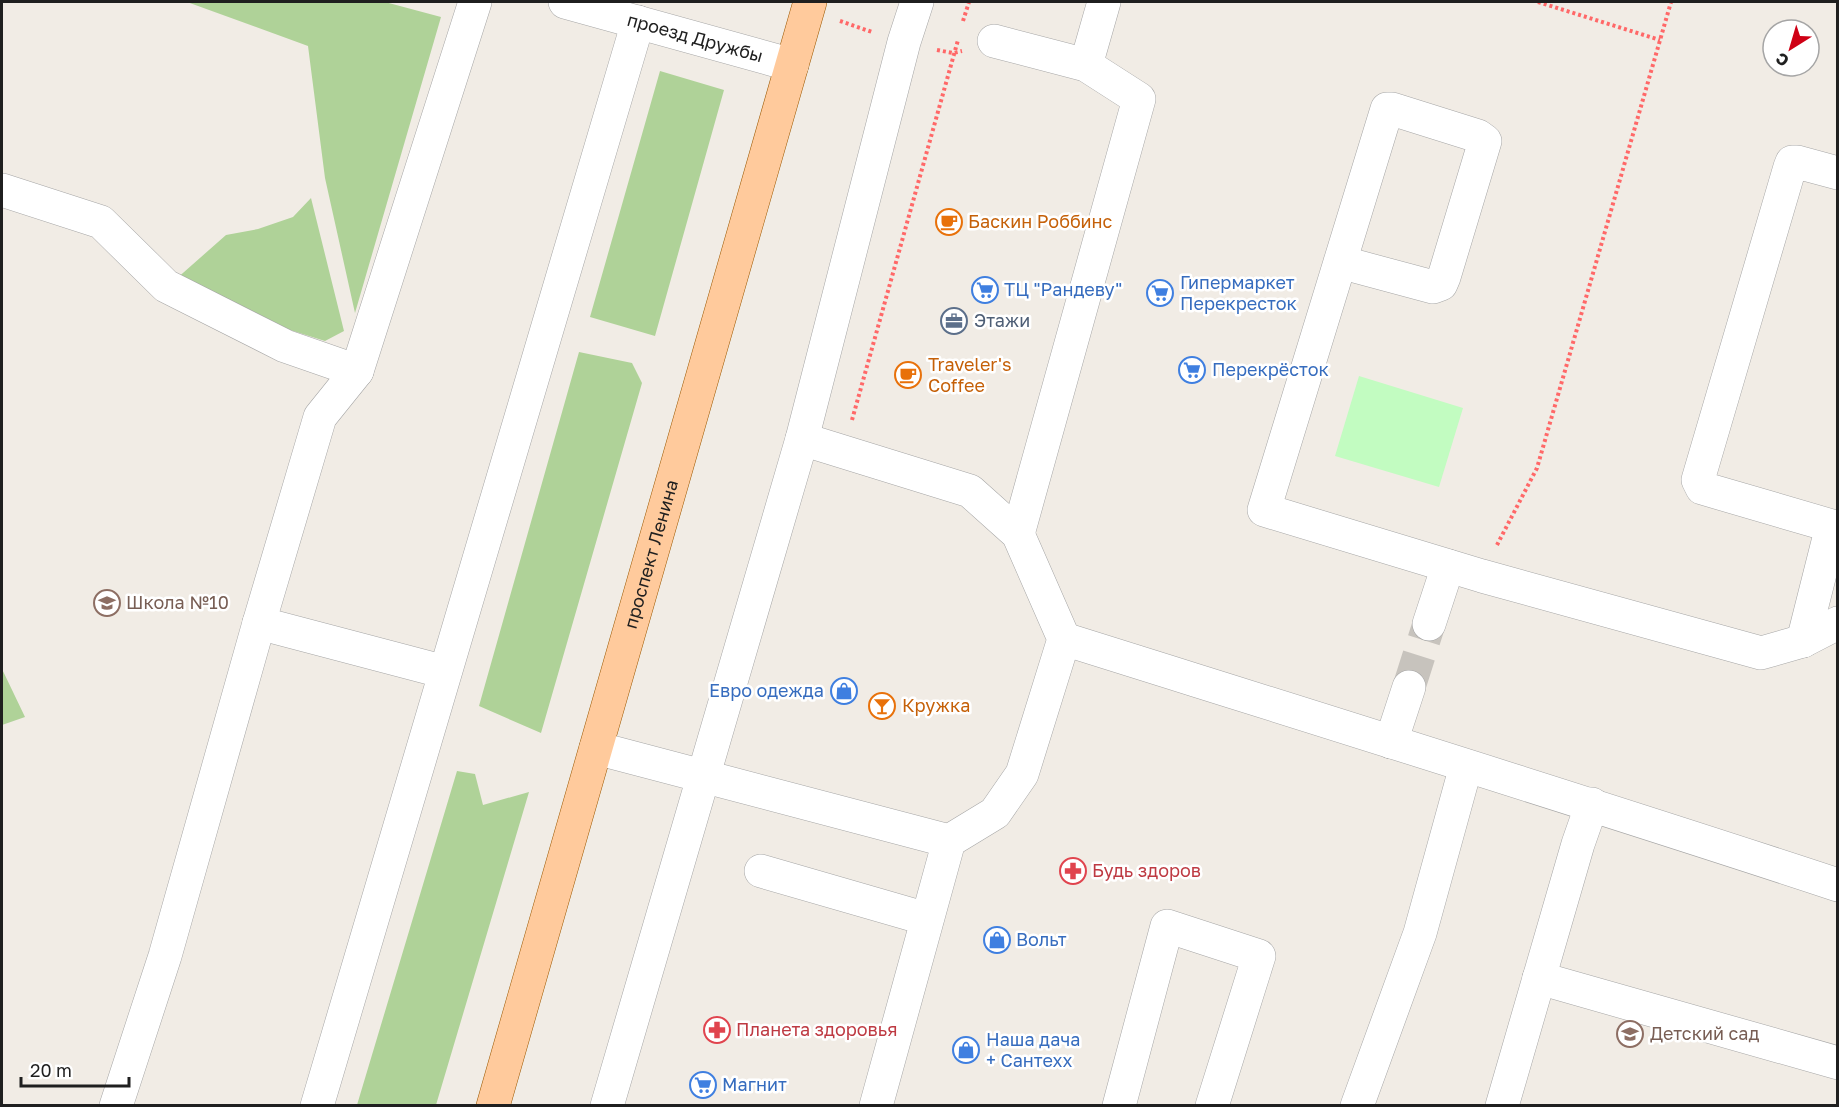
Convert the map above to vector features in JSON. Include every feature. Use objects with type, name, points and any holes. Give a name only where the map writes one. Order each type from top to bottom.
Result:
[{"type":"main road","name":"проспект Ленина","points":[[493,1106],[581,793],[596,748],[810,2]]},
{"type":"street","points":[[116,1106],[165,956],[259,622],[320,417],[357,371],[475,2]]},
{"type":"street","name":"проезд Дружбы","points":[[565,2],[792,65]]},
{"type":"street","points":[[607,1106],[802,439],[904,42],[917,2]]},
{"type":"street","points":[[1086,65],[1104,2]]},
{"type":"street","points":[[316,1106],[638,22]]},
{"type":"street","points":[[994,40],[1086,65],[1139,99],[1018,534]]},
{"type":"street","points":[[1341,262],[1433,287],[1441,284],[1485,141],[1478,136],[1387,109],[1264,510],[1482,576],[1761,653],[1803,641],[1838,623]]},
{"type":"street","points":[[1803,641],[1832,526],[1702,488],[1698,480],[1792,162],[1838,173]]},
{"type":"street","points":[[2,190],[101,222],[166,286],[285,346],[357,371]]},
{"type":"street","points":[[802,439],[970,491],[1018,534],[1064,639],[1022,774],[996,813],[949,840],[876,1106]]},
{"type":"street","points":[[1429,624],[1448,566]]},
{"type":"street","points":[[259,622],[445,672]]},
{"type":"street","points":[[1064,639],[1592,804],[1838,885]]},
{"type":"street","points":[[1391,742],[1409,687]]},
{"type":"street","points":[[596,748],[949,840]]},
{"type":"street","points":[[1357,1106],[1420,933],[1466,766]]},
{"type":"street","points":[[1502,1106],[1578,844],[1592,804]]},
{"type":"street","points":[[761,871],[927,919]]},
{"type":"street","points":[[1119,1106],[1167,926],[1259,956],[1212,1106]]},
{"type":"street","points":[[1539,978],[1838,1064]]},
{"type":"path","points":[[963,22],[969,2]]},
{"type":"path","points":[[1538,2],[1660,40]]},
{"type":"path","points":[[1482,576],[1537,468],[1671,2]]},
{"type":"path","points":[[843,451],[960,33]]},
{"type":"green space","points":[[187,2],[385,2],[441,17],[355,313],[325,178],[308,46]]},
{"type":"green space","points":[[660,71],[724,90],[655,336],[590,317]]},
{"type":"green space","points":[[311,198],[344,331],[325,341],[290,330],[175,280],[226,235],[258,229],[293,217]]},
{"type":"green space","points":[[579,352],[632,363],[642,383],[541,733],[479,706]]},
{"type":"green space","points":[[1359,376],[1463,408],[1439,487],[1335,456]]},
{"type":"green space","points":[[2,669],[25,717],[2,725]]},
{"type":"green space","points":[[457,771],[475,774],[483,805],[529,792],[436,1105],[357,1105]]},
{"type":"tunnel","points":[[1409,687],[1429,624]]},
{"type":"place","name":"Баскин Роббинс","points":[[949,222]]},
{"type":"place","name":"ТЦ \"Рандеву\"","points":[[985,290]]},
{"type":"place","name":"Гипермаркет Перекресток","points":[[1160,293]]},
{"type":"place","name":"Этажи","points":[[954,321]]},
{"type":"place","name":"Перекрёсток","points":[[1192,370]]},
{"type":"place","name":"Traveler's Coffee","points":[[908,375]]},
{"type":"place","name":"Школа №10","points":[[107,603]]},
{"type":"place","name":"Евро одежда","points":[[844,691]]},
{"type":"place","name":"Кружка","points":[[882,706]]},
{"type":"place","name":"Будь здоров","points":[[1073,871]]},
{"type":"place","name":"Вольт","points":[[997,940]]},
{"type":"place","name":"Планета здоровья","points":[[717,1030]]},
{"type":"place","name":"Детский сад","points":[[1630,1034]]},
{"type":"place","name":"Наша дача + Сантехх","points":[[966,1050]]},
{"type":"place","name":"Магнит","points":[[703,1085]]}]
